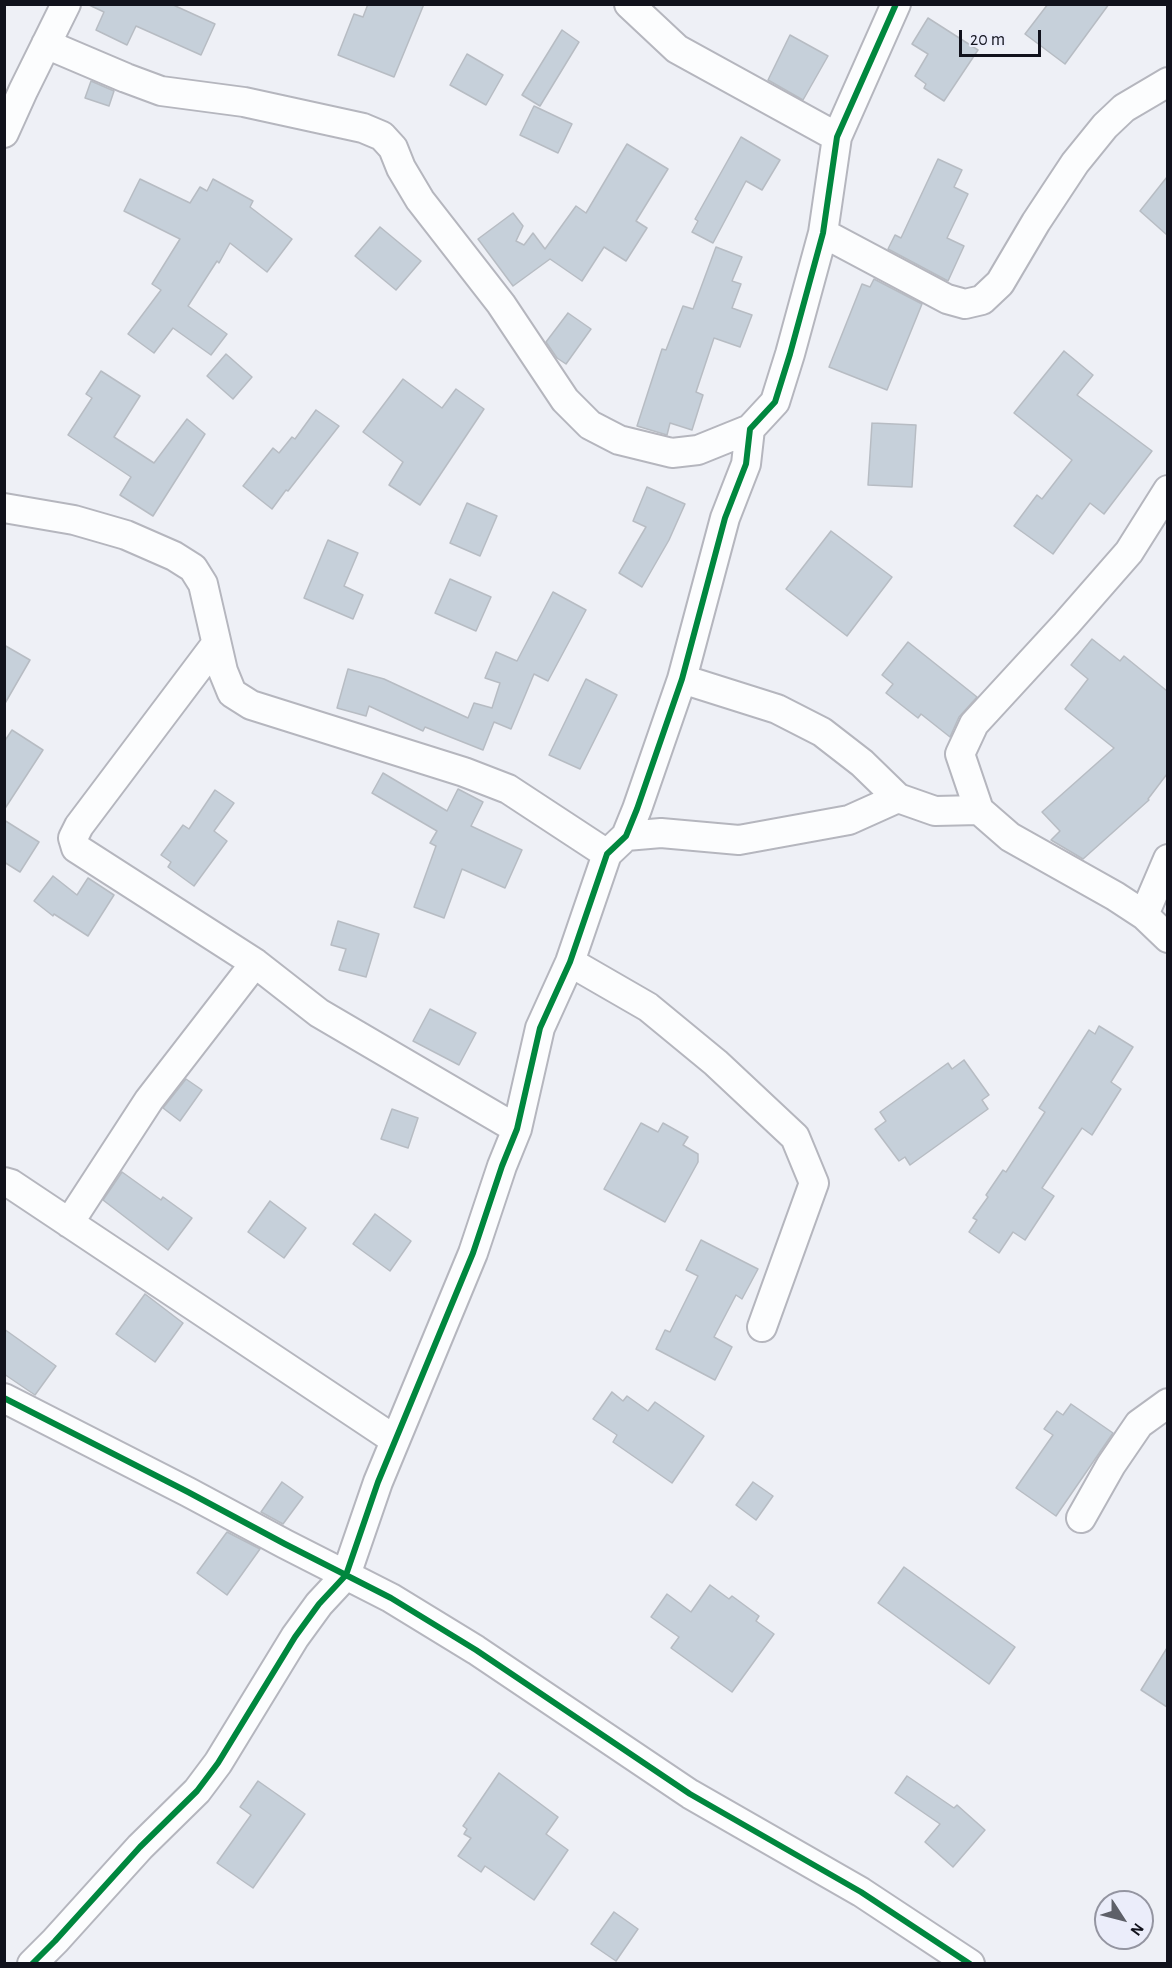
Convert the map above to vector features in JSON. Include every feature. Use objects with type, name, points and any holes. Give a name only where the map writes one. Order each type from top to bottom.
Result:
[{"type":"street","points":[[4,133],[66,4]]},
{"type":"street","points":[[629,4],[677,49],[837,137]]},
{"type":"street","points":[[46,44],[161,91],[244,102],[363,128],[382,136],[393,148],[401,168],[420,200],[501,304],[565,400],[590,425],[619,440],[672,453],[698,450],[750,429],[775,402],[823,233],[837,137],[896,4]]},
{"type":"street","points":[[823,233],[947,299],[965,304],[982,300],[1000,284],[1036,222],[1076,163],[1105,126],[1124,108],[1167,82]]},
{"type":"street","points":[[32,1964],[56,1941],[140,1847],[197,1791],[218,1763],[295,1636],[319,1604],[346,1575],[378,1482],[473,1253],[517,1129],[540,1028],[570,962],[682,679],[725,518],[746,464],[750,429]]},
{"type":"street","points":[[1167,490],[1129,552],[974,724],[960,754],[979,810],[1011,837],[1144,915],[1167,938]]},
{"type":"street","points":[[4,508],[74,520],[126,535],[174,556],[193,568],[203,584],[223,671],[232,693],[251,705],[464,772],[508,789],[617,845],[661,833],[739,840],[849,820],[898,798]]},
{"type":"street","points":[[216,644],[79,826],[72,837],[76,848],[255,963],[319,1013],[517,1129]]},
{"type":"street","points":[[682,679],[777,709],[822,732],[862,763],[898,798],[935,811],[979,810]]},
{"type":"street","points":[[1144,915],[1167,859]]},
{"type":"street","points":[[570,962],[648,1007],[716,1064],[795,1137],[814,1183],[762,1327]]},
{"type":"street","points":[[69,1223],[149,1100],[255,963]]},
{"type":"street","points":[[4,1182],[11,1184],[395,1440]]},
{"type":"street","points":[[4,1398],[391,1598],[476,1650],[690,1794],[861,1892],[970,1964]]},
{"type":"street","points":[[1081,1518],[1111,1465],[1139,1424],[1167,1403]]},
{"type":"building","points":[[87,4],[171,4],[215,24],[201,55],[136,26],[127,45],[96,30],[104,12]]},
{"type":"building","points":[[368,4],[424,4],[394,77],[338,55],[354,14],[363,17]]},
{"type":"building","points":[[1048,4],[1109,4],[1065,64],[1025,34]]},
{"type":"building","points":[[928,18],[978,50],[944,101],[924,88],[926,84],[915,76],[928,54],[912,44]]},
{"type":"building","points":[[562,30],[579,42],[540,106],[522,95]]},
{"type":"building","points":[[790,35],[828,56],[803,100],[768,80]]},
{"type":"building","points":[[467,54],[503,75],[486,105],[450,85]]},
{"type":"building","points":[[91,81],[114,91],[109,106],[85,98]]},
{"type":"building","points":[[534,106],[572,124],[558,153],[520,135]]},
{"type":"building","points":[[741,137],[780,160],[762,190],[746,181],[713,243],[692,232],[698,221],[695,219]]},
{"type":"building","points":[[627,144],[668,169],[636,221],[647,228],[626,261],[604,247],[582,281],[550,259],[513,286],[478,239],[513,213],[523,226],[516,241],[524,245],[533,233],[545,249],[576,206],[586,213]]},
{"type":"building","points":[[938,159],[962,170],[954,187],[968,194],[947,238],[964,246],[948,281],[888,249],[895,235],[901,238]]},
{"type":"building","points":[[1167,177],[1167,235],[1140,211]]},
{"type":"building","points":[[140,179],[190,203],[200,187],[207,191],[213,179],[253,201],[250,207],[292,239],[267,272],[230,243],[219,263],[217,261],[188,306],[227,334],[211,355],[173,328],[154,353],[128,334],[161,290],[152,284],[180,239],[124,211]]},
{"type":"building","points":[[380,227],[421,261],[396,290],[355,256]]},
{"type":"building","points":[[716,247],[742,257],[732,281],[741,284],[732,308],[752,315],[740,347],[714,338],[696,392],[703,395],[692,430],[670,423],[667,435],[637,426],[662,349],[666,350],[683,306],[693,309]]},
{"type":"building","points":[[874,279],[922,304],[887,390],[829,367],[862,284],[870,287]]},
{"type":"building","points":[[568,313],[591,329],[566,364],[557,358],[546,342]]},
{"type":"building","points":[[1064,351],[1093,375],[1077,395],[1152,451],[1104,514],[1090,503],[1053,554],[1014,526],[1037,495],[1042,499],[1072,460],[1014,413]]},
{"type":"building","points":[[226,354],[252,377],[233,399],[207,376]]},
{"type":"building","points":[[101,371],[140,396],[114,437],[154,463],[187,419],[205,434],[153,516],[120,495],[131,477],[68,435],[92,398],[86,394]]},
{"type":"building","points":[[403,379],[442,408],[456,389],[484,409],[420,505],[389,485],[403,462],[363,432]]},
{"type":"building","points":[[316,410],[339,426],[272,509],[243,486],[273,448],[279,453],[292,437],[295,439]]},
{"type":"building","points":[[872,423],[916,425],[912,487],[868,485]]},
{"type":"building","points":[[647,487],[685,504],[669,540],[642,587],[619,573],[646,527],[633,521]]},
{"type":"building","points":[[467,503],[497,516],[480,556],[450,543]]},
{"type":"building","points":[[831,531],[892,577],[847,636],[786,589]]},
{"type":"building","points":[[328,540],[358,553],[344,586],[363,595],[353,619],[304,598]]},
{"type":"building","points":[[450,579],[491,597],[476,631],[435,613]]},
{"type":"building","points":[[553,592],[586,610],[548,681],[534,674],[511,729],[494,722],[483,750],[425,727],[423,731],[369,706],[366,716],[337,708],[348,669],[384,679],[468,718],[474,703],[492,708],[500,683],[485,678],[496,652],[517,661]]},
{"type":"building","points":[[1092,639],[1120,661],[1124,656],[1167,691],[1167,774],[1149,800],[1083,859],[1051,840],[1060,831],[1042,812],[1114,748],[1065,709],[1088,679],[1071,665]]},
{"type":"building","points":[[908,642],[977,697],[959,717],[950,737],[921,714],[918,718],[886,693],[893,684],[882,675]]},
{"type":"building","points":[[4,645],[30,660],[4,705]]},
{"type":"building","points":[[586,679],[617,695],[580,769],[549,755]]},
{"type":"building","points":[[12,730],[43,750],[4,810],[4,742]]},
{"type":"building","points":[[383,773],[447,811],[458,789],[483,802],[471,826],[522,850],[505,888],[462,869],[444,918],[414,907],[436,846],[430,843],[437,831],[372,793]]},
{"type":"building","points":[[215,790],[234,803],[214,831],[227,841],[194,886],[168,867],[171,862],[161,855],[183,825],[189,829]]},
{"type":"building","points":[[4,820],[39,842],[20,872],[4,862]]},
{"type":"building","points":[[53,876],[77,895],[88,878],[114,895],[88,936],[54,914],[53,916],[34,901]]},
{"type":"building","points":[[338,921],[379,934],[366,977],[339,970],[346,949],[331,945]]},
{"type":"building","points":[[430,1009],[476,1033],[459,1065],[413,1041]]},
{"type":"building","points":[[1099,1026],[1133,1047],[1111,1082],[1121,1089],[1092,1135],[1082,1128],[1042,1188],[1054,1196],[1025,1240],[1013,1232],[999,1253],[969,1232],[977,1220],[973,1218],[988,1197],[986,1195],[1003,1170],[1006,1172],[1045,1112],[1039,1108],[1089,1030],[1095,1034]]},
{"type":"building","points":[[964,1060],[989,1095],[982,1100],[988,1109],[910,1165],[905,1157],[899,1161],[875,1129],[886,1121],[880,1112],[948,1063],[952,1069]]},
{"type":"building","points":[[186,1079],[202,1090],[180,1121],[163,1108]]},
{"type":"building","points":[[392,1109],[418,1118],[408,1148],[381,1139]]},
{"type":"building","points":[[641,1123],[658,1132],[663,1123],[688,1137],[683,1145],[698,1154],[698,1162],[665,1222],[604,1189]]},
{"type":"building","points":[[122,1172],[161,1200],[163,1197],[192,1218],[168,1250],[103,1200]]},
{"type":"building","points":[[270,1201],[306,1228],[284,1258],[248,1232]]},
{"type":"building","points":[[375,1214],[411,1241],[390,1271],[353,1244]]},
{"type":"building","points":[[701,1240],[758,1269],[742,1299],[736,1295],[714,1337],[732,1347],[715,1380],[656,1349],[665,1330],[670,1332],[698,1276],[686,1270]]},
{"type":"building","points":[[145,1294],[183,1323],[155,1362],[116,1334]]},
{"type":"building","points":[[4,1329],[56,1366],[35,1395],[4,1374]]},
{"type":"building","points":[[612,1392],[623,1401],[627,1396],[648,1411],[655,1402],[704,1436],[672,1483],[613,1442],[617,1435],[593,1419]]},
{"type":"building","points":[[1071,1404],[1113,1433],[1056,1516],[1016,1488],[1053,1435],[1044,1429],[1057,1411],[1063,1415]]},
{"type":"building","points":[[282,1482],[303,1497],[283,1524],[261,1512]]},
{"type":"building","points":[[753,1482],[773,1496],[756,1520],[736,1505]]},
{"type":"building","points":[[227,1532],[260,1549],[227,1595],[197,1573]]},
{"type":"building","points":[[904,1567],[1015,1647],[989,1684],[878,1603]]},
{"type":"building","points":[[710,1585],[729,1599],[732,1596],[759,1616],[756,1621],[774,1634],[732,1692],[671,1648],[679,1637],[651,1617],[667,1594],[691,1612]]},
{"type":"building","points":[[1167,1648],[1167,1707],[1141,1690]]},
{"type":"building","points":[[499,1773],[558,1817],[546,1834],[568,1850],[534,1900],[485,1866],[481,1872],[458,1856],[471,1838],[464,1834],[467,1829],[463,1826]]},
{"type":"building","points":[[907,1776],[954,1808],[957,1805],[985,1830],[953,1867],[925,1842],[940,1824],[895,1793]]},
{"type":"building","points":[[258,1781],[305,1814],[253,1888],[217,1863],[251,1815],[240,1807]]},
{"type":"building","points":[[614,1912],[638,1929],[616,1961],[591,1944]]},
{"type":"cycle path","points":[[32,1964],[140,1847],[197,1791],[218,1763],[295,1637],[319,1604],[346,1575],[378,1482],[473,1253],[517,1129],[540,1028],[570,962],[607,854],[626,836],[637,809],[682,679],[725,518],[746,464],[750,429],[775,402],[790,354],[823,233],[837,137],[896,4]]},
{"type":"cycle path","points":[[4,1398],[391,1598],[476,1650],[690,1794],[861,1892],[970,1964]]}]
